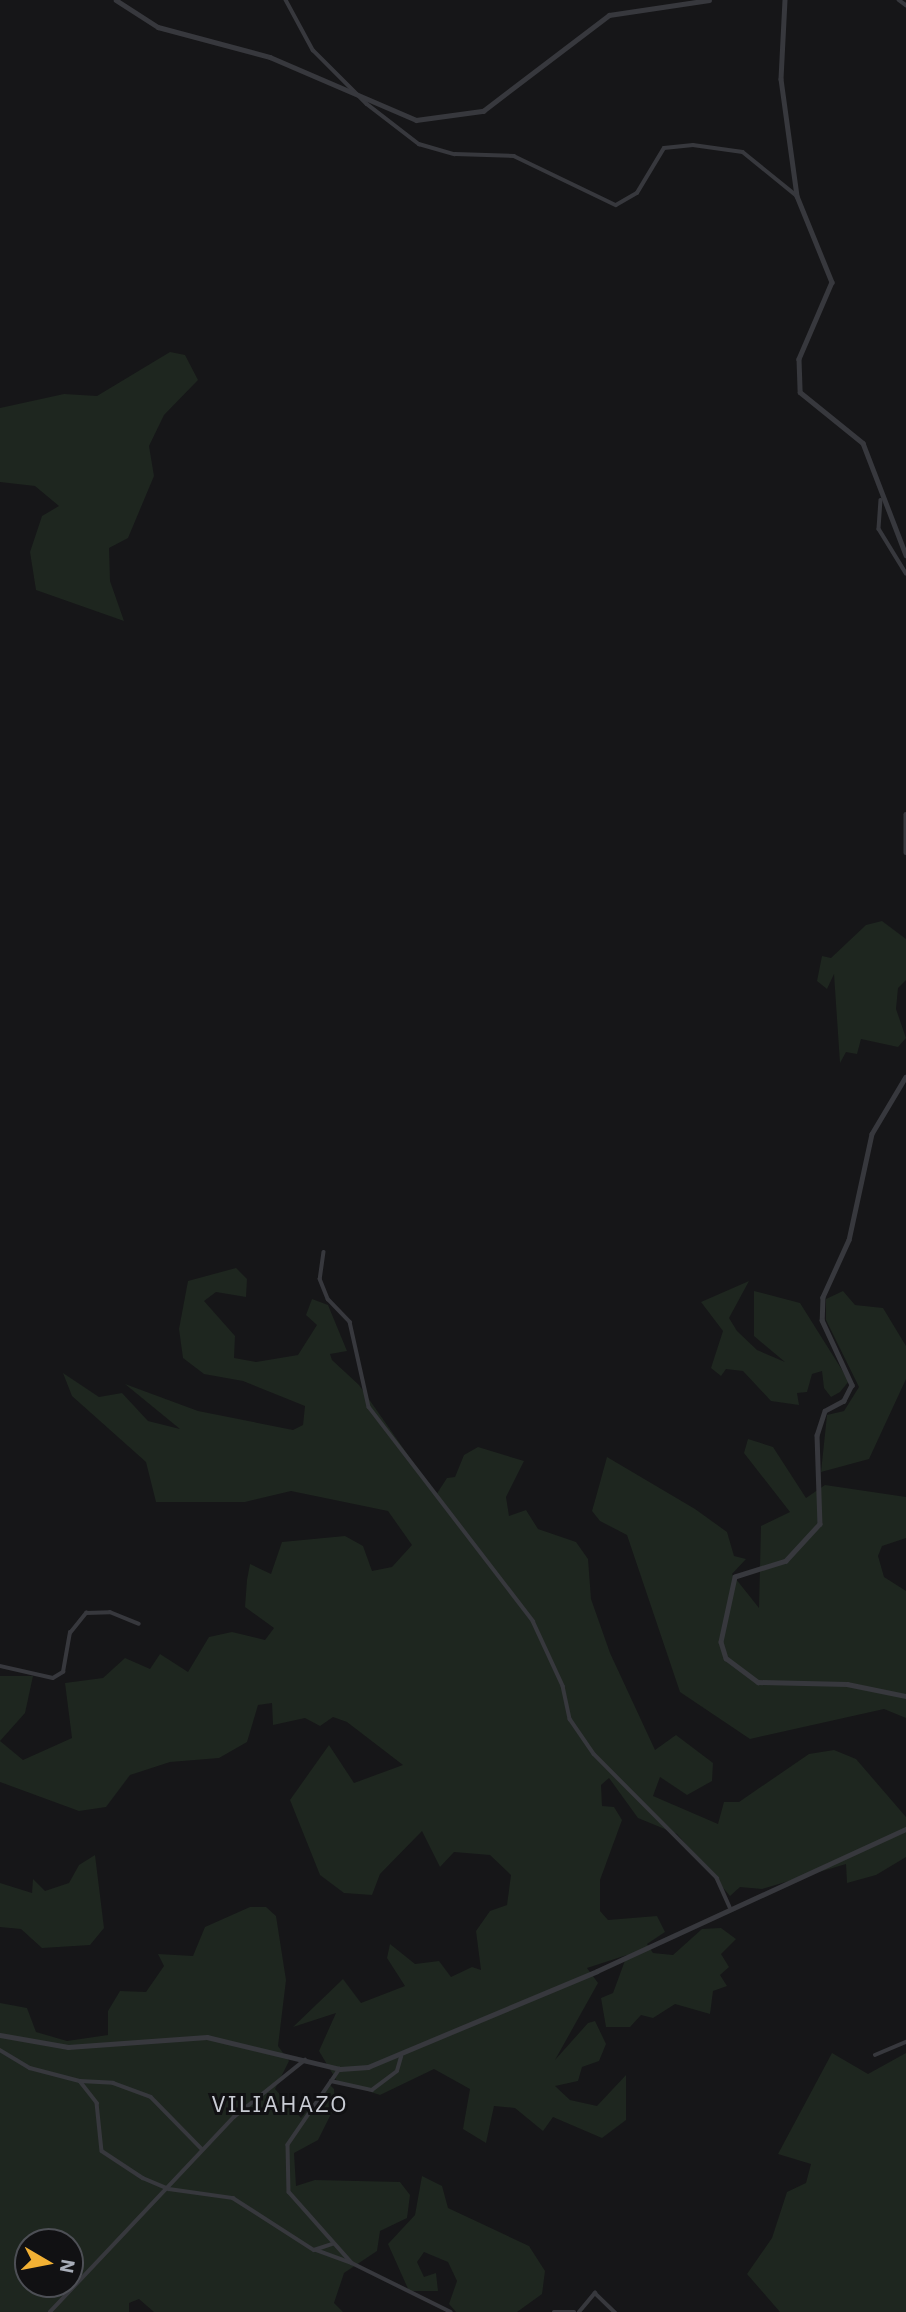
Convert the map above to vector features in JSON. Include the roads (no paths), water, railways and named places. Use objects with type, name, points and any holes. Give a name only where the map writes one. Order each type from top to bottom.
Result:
[{"type":"street","points":[[116,0],[158,27],[270,57],[404,119],[482,111],[609,15],[709,0]]},
{"type":"street","points":[[286,0],[313,50],[356,95],[419,144],[455,153],[514,156],[603,202],[616,205],[637,193],[664,148],[693,145],[743,152],[797,196]]},
{"type":"street","points":[[785,0],[781,79],[797,196],[832,282],[799,359],[800,392],[863,443],[881,500],[906,555]]},
{"type":"street","points":[[899,0],[906,5]]},
{"type":"street","points":[[881,500],[879,529],[906,573]]},
{"type":"street","points":[[906,814],[906,852]]},
{"type":"street","points":[[906,1077],[872,1134],[849,1240],[823,1297],[822,1320],[852,1385],[844,1401],[825,1411],[817,1435],[820,1524],[786,1561],[735,1577],[721,1642],[726,1658],[758,1682],[847,1684],[906,1696]]},
{"type":"street","points":[[324,1252],[320,1279],[328,1299],[350,1322],[369,1407],[533,1620],[558,1673],[570,1719],[594,1754],[717,1878],[730,1907]]},
{"type":"street","points":[[0,1666],[53,1678],[63,1672],[69,1633],[86,1613],[110,1612],[139,1624]]},
{"type":"street","points":[[0,2035],[68,2047],[207,2037],[340,2069],[401,2057],[906,1829]]},
{"type":"street","points":[[875,2055],[906,2042]]},
{"type":"street","points":[[0,2050],[30,2068],[80,2081],[113,2083],[151,2097],[202,2149]]},
{"type":"street","points":[[331,2081],[372,2090],[397,2071],[401,2057]]},
{"type":"street","points":[[50,2312],[169,2189],[202,2149],[304,2060]]},
{"type":"street","points":[[340,2069],[284,2158],[289,2192],[332,2244],[352,2263]]},
{"type":"street","points":[[80,2081],[97,2103],[103,2151],[169,2189],[233,2199],[314,2250],[352,2263],[451,2312]]},
{"type":"street","points":[[314,2250],[332,2244]]},
{"type":"street","points":[[554,2312],[576,2312],[595,2293],[615,2312]]},
{"type":"district","name":"VILIAHAZO","points":[[280,2103]]}]
